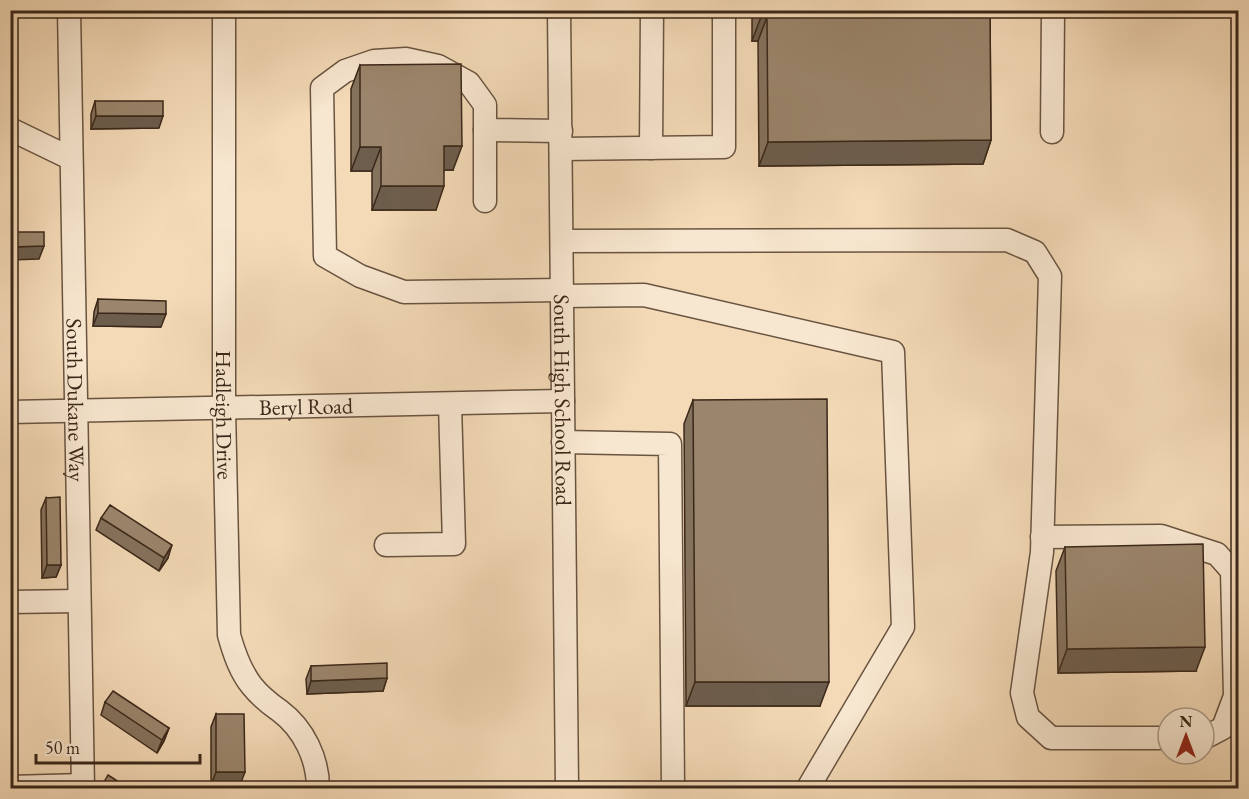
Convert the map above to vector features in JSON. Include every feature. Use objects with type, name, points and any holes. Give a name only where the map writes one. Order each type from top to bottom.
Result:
[{"type":"street","name":"South Dukane Way","points":[[69,10],[83,787]]},
{"type":"street","name":"Hadleigh Drive","points":[[224,10],[224,409],[228,625],[234,653],[252,686],[287,717],[304,739],[315,765],[318,789]]},
{"type":"street","name":"South High School Road","points":[[559,10],[567,789]]},
{"type":"street","points":[[651,148],[652,10]]},
{"type":"street","points":[[485,129],[561,140],[651,148],[724,147],[724,10]]},
{"type":"street","points":[[1052,132],[1053,10]]},
{"type":"street","points":[[484,201],[484,105],[469,83],[438,66],[406,59],[374,61],[345,71],[322,88],[325,256],[360,276],[404,292],[644,295],[893,352],[903,627],[808,789]]},
{"type":"street","points":[[10,129],[70,158]]},
{"type":"street","points":[[562,241],[1007,240],[1035,252],[1050,276],[1042,537],[1022,693],[1028,717],[1051,738],[1156,738]]},
{"type":"street","name":"Beryl Road","points":[[10,412],[563,401]]},
{"type":"street","points":[[386,545],[454,544],[450,404]]},
{"type":"street","points":[[563,442],[670,444],[673,789]]},
{"type":"street","points":[[1042,537],[1161,536],[1217,554],[1232,570],[1235,696],[1223,728],[1216,732]]},
{"type":"street","points":[[10,602],[79,601]]},
{"type":"street","points":[[10,787],[83,787]]},
{"type":"building","points":[[761,10],[990,10],[991,140],[768,142],[767,17],[761,17]]},
{"type":"building","points":[[461,64],[462,146],[444,146],[444,186],[381,186],[381,147],[360,147],[360,65]]},
{"type":"building","points":[[95,101],[163,101],[163,116],[96,116]]},
{"type":"building","points":[[10,232],[44,232],[44,246],[10,247]]},
{"type":"building","points":[[98,299],[166,301],[166,314],[98,313]]},
{"type":"building","points":[[827,399],[829,682],[695,682],[693,400]]},
{"type":"building","points":[[60,497],[61,565],[47,565],[46,498]]},
{"type":"building","points":[[110,505],[172,545],[164,558],[101,518]]},
{"type":"building","points":[[1203,544],[1205,647],[1067,649],[1065,547]]},
{"type":"building","points":[[387,663],[387,678],[311,681],[311,666]]},
{"type":"building","points":[[113,691],[169,728],[162,740],[105,702]]},
{"type":"building","points":[[216,714],[244,714],[245,772],[216,772]]},
{"type":"building","points":[[108,775],[130,789],[100,789]]}]
